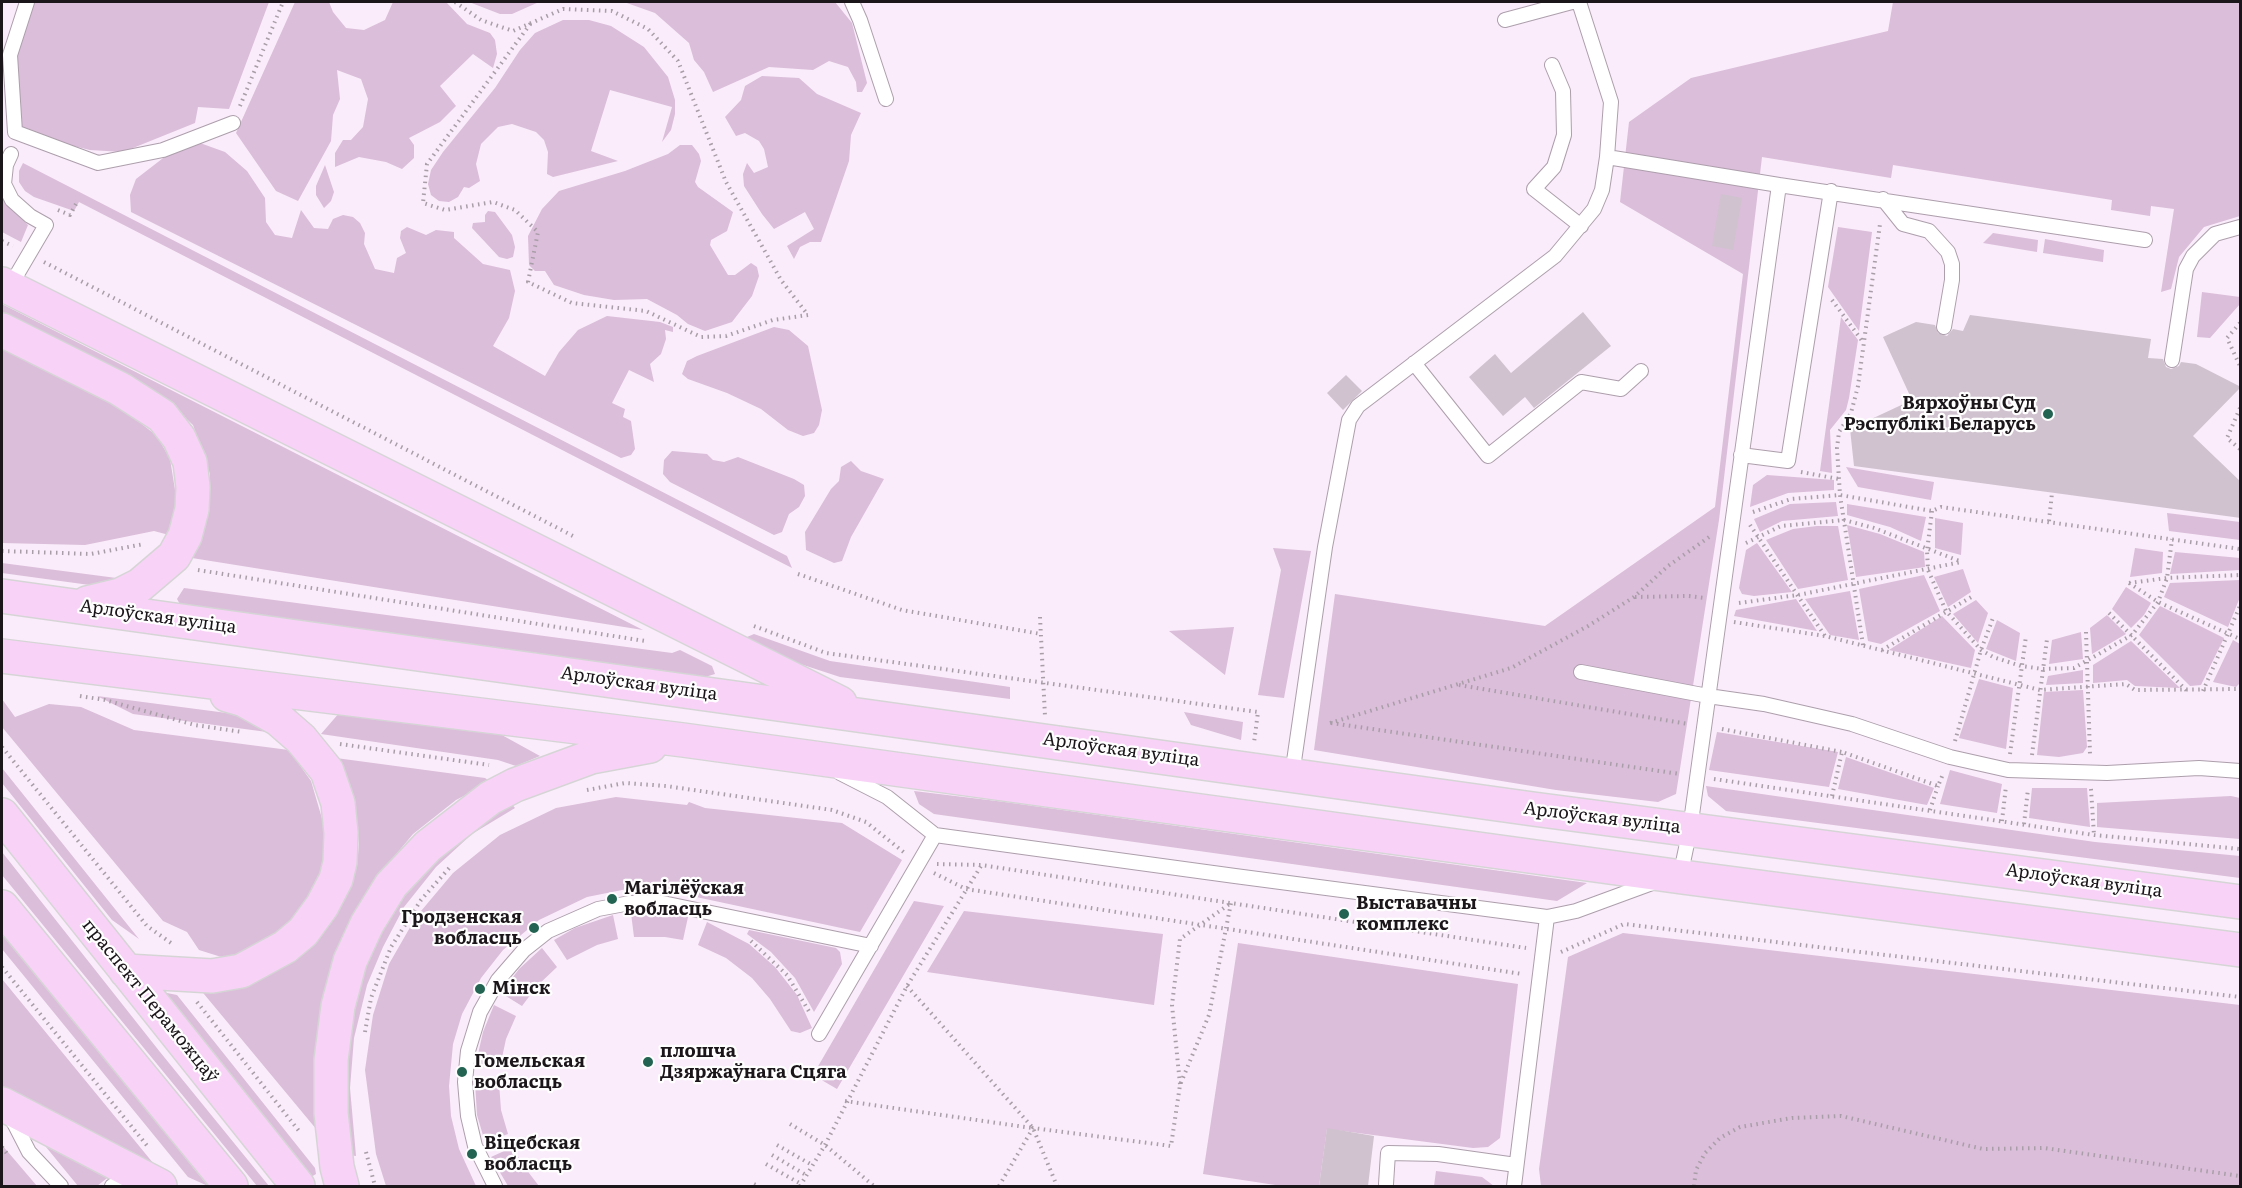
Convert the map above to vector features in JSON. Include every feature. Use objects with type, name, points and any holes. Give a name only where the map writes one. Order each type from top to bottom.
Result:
[{"type":"main road","points":[[5,286],[863,714]]},
{"type":"main road","points":[[2,330],[120,388],[162,416],[179,438],[190,462],[193,487],[192,509],[185,536],[174,556],[140,585],[120,595],[72,606]]},
{"type":"main road","name":"Арлоўская вуліца","points":[[2,596],[1292,775],[2241,902]]},
{"type":"main road","points":[[2,656],[683,740],[1682,877],[2241,950]]},
{"type":"main road","points":[[126,971],[212,976],[241,971],[285,947],[303,932],[322,906],[336,879],[340,862],[341,833],[338,803],[327,771],[302,739],[278,719],[244,700],[176,679]]},
{"type":"main road","points":[[342,1186],[337,1167],[331,1113],[331,1060],[338,1006],[350,961],[367,924],[391,885],[428,846],[490,798],[515,785],[591,757],[683,740]]},
{"type":"main road","points":[[1285,823],[1292,775]]},
{"type":"main road","name":"праспект Пераможцаў","points":[[2,815],[298,1186]]},
{"type":"main road","points":[[2,906],[231,1186]]},
{"type":"main road","points":[[4,1106],[154,1174]]},
{"type":"lane","points":[[27,2],[10,54],[15,132],[98,163],[164,150],[234,123]]},
{"type":"lane","points":[[852,2],[886,99]]},
{"type":"lane","points":[[1505,20],[1572,2]]},
{"type":"lane","points":[[1292,775],[1325,547],[1349,420],[1358,406],[1555,256],[1594,209],[1602,190],[1611,102],[1579,2]]},
{"type":"lane","points":[[1552,65],[1563,91],[1564,135],[1554,167],[1534,189],[1581,226]]},
{"type":"lane","points":[[5,286],[29,254],[46,225],[30,216],[12,200],[4,184],[6,165],[11,154]]},
{"type":"lane","points":[[1607,157],[2145,240]]},
{"type":"lane","points":[[800,756],[887,797],[935,835],[1547,917],[1576,911],[1650,883],[1682,877],[1737,519],[1741,455],[1779,185]]},
{"type":"lane","points":[[1741,455],[1788,461],[1831,191]]},
{"type":"lane","points":[[1883,199],[1903,224],[1929,231],[1948,252],[1952,264],[1952,280],[1944,327]]},
{"type":"lane","points":[[2172,360],[2186,269],[2193,256],[2214,234],[2241,227]]},
{"type":"lane","points":[[1414,363],[1488,456],[1581,382],[1621,390],[1641,371]]},
{"type":"lane","points":[[1581,672],[1764,704],[1852,724],[1950,758],[2008,770],[2090,773],[2199,768],[2241,771]]},
{"type":"lane","points":[[819,1034],[935,835]]},
{"type":"lane","points":[[495,1186],[475,1146],[468,1116],[465,1082],[468,1051],[480,1012],[498,980],[524,950],[548,931],[597,909],[630,903],[658,902],[871,946]]},
{"type":"lane","points":[[1514,1186],[1547,917]]},
{"type":"lane","points":[[4,1106],[29,1152],[61,1186]]},
{"type":"lane","points":[[1386,1184],[1388,1153],[1438,1154],[1516,1165]]},
{"type":"lane","points":[[112,1186],[127,1179],[154,1174]]},
{"type":"path","points":[[234,123],[283,2]]},
{"type":"path","points":[[455,2],[481,20],[513,31],[531,23],[563,9],[612,11],[648,29],[678,61],[726,182],[781,280],[808,315],[773,320],[726,336],[701,337],[645,311],[572,303],[528,282],[538,232],[516,210],[493,202],[445,210],[423,203],[427,164],[505,62],[531,23]]},
{"type":"path","points":[[1863,645],[1840,495],[1837,448],[1839,432],[1851,413],[1858,386],[1883,199]]},
{"type":"path","points":[[2,241],[580,539]]},
{"type":"path","points":[[1817,280],[1864,343]]},
{"type":"path","points":[[2241,323],[2227,338],[2241,366]]},
{"type":"path","points":[[2241,408],[2227,438],[2241,449]]},
{"type":"path","points":[[2049,521],[2052,493]]},
{"type":"path","points":[[2241,549],[1941,507],[1932,511],[1840,495],[1791,499],[1737,519],[1668,566],[1634,597],[1588,626],[1510,668],[1330,723],[2094,835],[2241,849]]},
{"type":"path","points":[[1932,511],[1927,550],[1928,570],[1946,611],[1981,650],[1993,657],[2021,666],[2043,669],[2074,668],[2132,635],[2158,602],[2167,578],[2172,539]]},
{"type":"path","points":[[1737,519],[1759,536],[1825,636]]},
{"type":"path","points":[[1634,597],[1689,596],[1725,603],[1798,595],[1962,562],[1874,528],[1844,520],[1781,526],[1740,546]]},
{"type":"path","points":[[2,551],[91,554],[146,544]]},
{"type":"path","points":[[188,569],[645,641]]},
{"type":"path","points":[[798,574],[902,610],[1041,634]]},
{"type":"path","points":[[2241,575],[2167,578],[2129,583],[2158,602],[2241,639]]},
{"type":"path","points":[[1881,650],[1973,596]]},
{"type":"path","points":[[1725,603],[1728,621],[1825,636],[2040,690],[2126,684],[2135,690],[2203,692],[2241,689]]},
{"type":"path","points":[[2203,692],[2241,606]]},
{"type":"path","points":[[2109,613],[2188,691]]},
{"type":"path","points":[[1040,617],[1046,740]]},
{"type":"path","points":[[752,626],[826,653],[1045,685],[1258,712],[1253,747]]},
{"type":"path","points":[[2086,632],[2094,835]]},
{"type":"path","points":[[2002,821],[2026,636]]},
{"type":"path","points":[[2024,824],[2047,639]]},
{"type":"path","points":[[1458,685],[1842,752]]},
{"type":"path","points":[[73,695],[105,700],[195,726],[252,733]]},
{"type":"path","points":[[330,743],[489,765]]},
{"type":"path","points":[[2,747],[147,926],[176,947]]},
{"type":"path","points":[[579,792],[625,783],[656,785],[832,810],[866,822],[918,864],[966,889],[1524,974]]},
{"type":"path","points":[[1930,810],[1938,786]]},
{"type":"path","points":[[364,1041],[371,998],[391,947],[421,900],[460,859]]},
{"type":"path","points":[[918,864],[981,865],[1561,952],[1624,924],[2241,997]]},
{"type":"path","points":[[766,1164],[800,1185],[825,1145],[845,1101],[908,986],[981,865]]},
{"type":"path","points":[[845,1101],[1172,1146],[1180,1085],[1172,1005],[1180,939],[1231,903]]},
{"type":"path","points":[[1180,1085],[1209,1015],[1231,903]]},
{"type":"path","points":[[746,936],[772,958],[793,982],[819,1034]]},
{"type":"path","points":[[2,967],[154,1174]]},
{"type":"path","points":[[908,986],[1033,1128],[1057,1186]]},
{"type":"path","points":[[195,999],[299,1131]]},
{"type":"path","points":[[1694,1186],[1696,1170],[1705,1154],[1720,1138],[1740,1128],[1792,1118],[1841,1116],[1983,1149],[2044,1148],[2241,1176]]},
{"type":"path","points":[[790,1124],[825,1145],[874,1186]]},
{"type":"path","points":[[999,1186],[1033,1128]]},
{"type":"path","points":[[364,1144],[375,1186]]},
{"type":"path","points":[[777,1145],[812,1165]]},
{"type":"path","points":[[772,1155],[806,1175]]},
{"type":"shaded area","points":[[26,2],[269,2],[229,109],[198,107],[195,123],[123,152],[90,150],[37,137],[13,123],[5,99],[7,67]]},
{"type":"shaded area","points":[[295,2],[329,2],[333,12],[346,28],[364,30],[385,20],[393,2],[446,2],[467,24],[490,33],[495,40],[497,54],[493,68],[473,54],[440,86],[456,106],[440,122],[409,138],[414,145],[414,158],[402,169],[386,162],[359,157],[335,167],[335,153],[343,140],[351,140],[363,127],[368,99],[361,79],[337,70],[340,99],[333,115],[331,141],[298,201],[276,191],[236,133]]},
{"type":"shaded area","points":[[469,2],[539,2],[512,14],[500,14]]},
{"type":"shaded area","points":[[624,2],[835,2],[852,23],[867,83],[862,92],[857,92],[856,82],[848,67],[829,61],[813,70],[769,67],[713,92],[704,72],[694,60],[689,43],[655,13]]},
{"type":"shaded area","points":[[1893,2],[2240,2],[2240,216],[2204,227],[2179,257],[2171,289],[2161,292],[2174,209],[2151,206],[2150,216],[2111,210],[2112,200],[1893,165],[1891,178],[1762,157],[1719,520],[1676,794],[1658,802],[1556,790],[1314,750],[1335,594],[1545,626],[1715,507],[1743,274],[1620,202],[1629,122],[1691,78],[1888,31]]},
{"type":"shaded area","points":[[563,20],[589,20],[611,26],[644,47],[668,77],[675,100],[675,114],[671,130],[662,142],[672,107],[610,90],[591,151],[618,161],[553,177],[547,174],[548,152],[544,140],[536,132],[512,124],[498,127],[481,144],[476,164],[480,181],[469,188],[464,187],[458,197],[449,202],[439,201],[431,195],[428,184],[431,170],[443,152],[495,88],[520,50],[535,33]]},
{"type":"shaded area","points":[[762,76],[799,78],[817,94],[861,113],[851,135],[849,161],[821,242],[810,242],[800,247],[794,259],[787,246],[814,229],[805,212],[774,229],[762,214],[744,186],[743,174],[747,163],[754,173],[768,167],[764,149],[759,141],[745,133],[736,136],[725,117],[741,100],[745,86]]},
{"type":"shaded area","points":[[200,143],[225,152],[247,171],[265,198],[266,222],[275,235],[292,238],[301,210],[314,228],[328,229],[333,219],[343,215],[353,217],[360,223],[365,233],[364,244],[375,269],[394,273],[397,258],[406,253],[400,238],[401,231],[407,227],[426,235],[436,230],[454,232],[454,238],[483,264],[510,270],[515,291],[509,318],[493,346],[545,376],[559,352],[578,330],[607,316],[660,322],[673,327],[673,332],[665,330],[666,339],[661,354],[650,364],[654,382],[629,370],[612,403],[625,409],[623,417],[631,421],[635,449],[631,455],[621,458],[131,212],[130,195],[136,179],[180,145]]},
{"type":"shaded area","points":[[680,145],[692,145],[699,154],[701,161],[695,182],[698,187],[733,212],[727,231],[711,240],[710,245],[728,275],[735,275],[751,263],[757,267],[759,276],[752,296],[732,322],[705,331],[688,324],[677,315],[647,299],[614,300],[584,295],[554,285],[545,271],[535,271],[529,265],[528,236],[542,209],[559,191],[625,171],[668,154]]},
{"type":"shaded area","points":[[23,163],[787,556],[792,568],[79,202],[74,211],[34,197],[25,191],[19,182],[19,171]]},
{"type":"shaded area","points":[[325,165],[334,192],[331,201],[324,208],[316,195],[316,186]]},
{"type":"shaded area","points":[[2,195],[7,205],[28,225],[21,242],[2,232]]},
{"type":"shaded area","points":[[488,211],[495,212],[512,235],[515,247],[513,257],[507,259],[499,257],[472,228],[473,223],[485,222],[485,215]]},
{"type":"shaded area","points":[[1838,227],[1872,232],[1859,331],[1828,287]]},
{"type":"shaded area","points":[[1993,233],[2038,240],[2037,252],[1983,243]]},
{"type":"shaded area","points":[[2045,239],[2104,250],[2103,262],[2043,253]]},
{"type":"shaded area","points":[[2202,292],[2240,297],[2240,304],[2210,338],[2197,337]]},
{"type":"shaded area","points":[[2,304],[643,630],[192,558],[205,522],[210,474],[193,425],[162,396],[2,314]]},
{"type":"shaded area","points":[[1841,317],[1858,340],[1846,410],[1830,430],[1832,473],[1820,471]]},
{"type":"shaded area","points":[[774,327],[789,330],[808,346],[822,410],[819,425],[814,433],[803,436],[788,430],[761,409],[727,393],[688,379],[682,374],[687,361]]},
{"type":"shaded area","points":[[2,349],[124,410],[157,436],[170,459],[176,496],[177,510],[169,535],[154,531],[85,545],[2,543]]},
{"type":"shaded area","points":[[672,451],[707,454],[713,460],[724,462],[738,457],[794,479],[804,485],[805,496],[799,507],[789,514],[782,532],[774,535],[670,482],[663,474],[664,460]]},
{"type":"shaded area","points":[[851,461],[861,471],[884,479],[851,537],[842,561],[834,563],[806,550],[805,532],[831,489],[839,481],[841,467]]},
{"type":"shaded area","points":[[1846,467],[1934,482],[1931,500],[1858,487]]},
{"type":"shaded area","points":[[1767,475],[1834,480],[1834,490],[1788,493],[1750,507],[1753,485]]},
{"type":"shaded area","points":[[1836,502],[1838,516],[1782,521],[1760,532],[1754,519],[1790,504]]},
{"type":"shaded area","points":[[1847,504],[1926,517],[1921,541],[1890,527],[1847,515]]},
{"type":"shaded area","points":[[2167,513],[2240,522],[2240,540],[2169,531]]},
{"type":"shaded area","points":[[1935,518],[1963,523],[1961,555],[1935,548]]},
{"type":"shaded area","points":[[1847,525],[1880,534],[1924,552],[1925,567],[1856,577]]},
{"type":"shaded area","points":[[1838,526],[1848,580],[1798,589],[1766,540],[1793,529]]},
{"type":"shaded area","points":[[1757,543],[1792,592],[1754,596],[1742,594],[1739,588],[1746,550]]},
{"type":"shaded area","points":[[1273,548],[1311,551],[1284,698],[1258,695],[1281,570]]},
{"type":"shaded area","points":[[2135,548],[2163,552],[2162,573],[2130,577]]},
{"type":"shaded area","points":[[2175,552],[2240,558],[2240,570],[2170,574]]},
{"type":"shaded area","points":[[2,563],[124,579],[97,586],[2,573]]},
{"type":"shaded area","points":[[1963,569],[1971,592],[1948,607],[1934,577]]},
{"type":"shaded area","points":[[1924,575],[1940,611],[1881,644],[1868,641],[1859,589]]},
{"type":"shaded area","points":[[2240,580],[2240,597],[2228,627],[2164,597],[2170,583]]},
{"type":"shaded area","points":[[2126,587],[2151,603],[2144,615],[2131,628],[2112,609]]},
{"type":"shaded area","points":[[184,588],[672,653],[680,650],[712,666],[715,674],[705,677],[181,606],[177,599]]},
{"type":"shaded area","points":[[1850,591],[1859,640],[1830,635],[1805,599]]},
{"type":"shaded area","points":[[1796,599],[1817,631],[1734,616],[1736,610]]},
{"type":"shaded area","points":[[1976,600],[1988,613],[1978,643],[1953,614]]},
{"type":"shaded area","points":[[2160,606],[2224,638],[2201,685],[2190,686],[2139,635]]},
{"type":"shaded area","points":[[2107,615],[2126,634],[2092,654],[2090,628]]},
{"type":"shaded area","points":[[1942,616],[1975,650],[1971,668],[1889,650]]},
{"type":"shaded area","points":[[1997,620],[2020,633],[2016,661],[1986,649]]},
{"type":"shaded area","points":[[1234,627],[1225,675],[1169,631]]},
{"type":"shaded area","points":[[2081,632],[2083,659],[2049,664],[2052,640]]},
{"type":"shaded area","points":[[754,634],[830,661],[1010,687],[1010,699],[840,677],[779,657],[740,640]]},
{"type":"shaded area","points":[[2233,640],[2240,644],[2240,683],[2236,687],[2213,682]]},
{"type":"shaded area","points":[[2131,641],[2180,688],[2135,686],[2127,680],[2093,683],[2093,665]]},
{"type":"shaded area","points":[[2083,670],[2083,683],[2046,685],[2048,676]]},
{"type":"shaded area","points":[[1979,679],[2013,688],[2006,749],[1959,738]]},
{"type":"shaded area","points":[[2083,690],[2087,747],[2083,753],[2059,757],[2037,755],[2044,692]]},
{"type":"shaded area","points":[[97,696],[242,715],[267,732],[133,714]]},
{"type":"shaded area","points":[[2,699],[15,717],[49,704],[81,707],[134,730],[289,750],[311,781],[328,839],[326,870],[311,902],[262,945],[231,960],[199,950],[187,932],[163,921],[2,727]]},
{"type":"shaded area","points":[[340,712],[500,734],[540,756],[516,766],[498,760],[321,734]]},
{"type":"shaded area","points":[[1184,712],[1243,722],[1241,740],[1191,725]]},
{"type":"shaded area","points":[[1717,732],[1838,752],[1829,787],[1709,770]]},
{"type":"shaded area","points":[[1846,757],[1934,788],[1927,805],[1838,789]]},
{"type":"shaded area","points":[[336,758],[485,778],[491,782],[456,800],[413,834],[378,876],[315,1055],[314,1090],[317,1130],[199,988],[343,898],[357,866],[359,843],[355,810]]},
{"type":"shaded area","points":[[2,768],[139,939],[112,920],[2,783]]},
{"type":"shaded area","points":[[1950,770],[2002,784],[1997,813],[1940,804]]},
{"type":"shaded area","points":[[1706,786],[2095,842],[2240,856],[2240,878],[1726,811],[1708,796]]},
{"type":"shaded area","points":[[2032,788],[2087,788],[2090,827],[2029,818]]},
{"type":"shaded area","points":[[914,791],[1587,883],[1557,901],[934,814],[919,804]]},
{"type":"shaded area","points":[[2231,796],[2240,798],[2240,839],[2097,827],[2097,803]]},
{"type":"shaded area","points":[[616,797],[687,805],[689,802],[705,808],[842,823],[902,860],[860,932],[654,888],[627,889],[587,897],[539,920],[503,950],[481,978],[462,1014],[453,1044],[449,1086],[451,1116],[459,1149],[476,1186],[386,1186],[376,1154],[365,1070],[373,1015],[389,964],[416,917],[453,873],[500,835],[556,808]]},
{"type":"shaded area","points":[[509,801],[515,808],[472,834],[436,867],[404,907],[383,947],[367,985],[354,1038],[350,1088],[356,1156],[349,1155],[344,1041],[371,939],[428,860]]},
{"type":"shaded area","points":[[2,852],[269,1186],[257,1186],[2,875]]},
{"type":"shaded area","points":[[914,901],[944,906],[837,1089],[813,1075]]},
{"type":"shaded area","points":[[964,911],[1163,934],[1154,1005],[927,972]]},
{"type":"shaded area","points":[[658,912],[688,917],[683,940],[665,937],[634,937],[631,913]]},
{"type":"shaded area","points":[[613,915],[618,939],[597,945],[567,960],[554,940],[575,928]]},
{"type":"shaded area","points":[[707,922],[749,944],[775,967],[797,995],[812,1028],[800,1033],[791,1031],[770,999],[752,978],[726,958],[698,945]]},
{"type":"shaded area","points":[[2,930],[208,1186],[188,1177],[2,949]]},
{"type":"shaded area","points":[[749,930],[836,948],[840,952],[842,964],[814,1012],[795,978],[771,952],[747,934]]},
{"type":"shaded area","points":[[1623,933],[2240,1005],[2240,1186],[1541,1186],[1539,1169],[1568,957]]},
{"type":"shaded area","points":[[1238,943],[1518,984],[1500,1138],[1488,1147],[1473,1148],[1327,1129],[1319,1186],[1282,1186],[1203,1174]]},
{"type":"shaded area","points":[[542,948],[557,967],[537,986],[522,1006],[501,993],[519,969]]},
{"type":"shaded area","points":[[2,979],[158,1169],[2,1088]]},
{"type":"shaded area","points":[[162,992],[177,995],[315,1168],[316,1174],[311,1177]]},
{"type":"shaded area","points":[[494,1005],[516,1016],[506,1039],[500,1067],[476,1063],[483,1032]]},
{"type":"shaded area","points":[[475,1082],[499,1083],[501,1110],[508,1134],[485,1142],[477,1115]]},
{"type":"shaded area","points":[[37,1136],[111,1175],[97,1186],[78,1186]]},
{"type":"shaded area","points":[[2,1145],[37,1186],[2,1186]]},
{"type":"shaded area","points":[[513,1147],[522,1164],[539,1186],[508,1186],[491,1157]]},
{"type":"shaded area","points":[[1436,1171],[1482,1177],[1494,1186],[1434,1186]]},
{"type":"building","points":[[1721,194],[1742,198],[1733,250],[1712,246]]},
{"type":"building","points":[[1583,312],[1611,346],[1534,408],[1525,397],[1503,416],[1469,377],[1495,354],[1511,373]]},
{"type":"building","name":"Вярхоўны Суд Рэспублікі Беларусь","points":[[1970,315],[2151,339],[2148,358],[2163,359],[2166,367],[2171,369],[2179,366],[2181,362],[2196,364],[2241,387],[2193,436],[2241,482],[2241,518],[1854,466],[1850,429],[1912,400],[1883,337],[1916,322],[1935,325],[1938,333],[1947,336],[1953,329],[1963,331]]},
{"type":"building","points":[[1346,375],[1362,391],[1343,410],[1327,393]]},
{"type":"building","points":[[1327,1128],[1374,1136],[1368,1186],[1319,1186]]},
{"type":"place","name":"Вярхоўны Суд Рэспублікі Беларусь","points":[[2048,414]]},
{"type":"place","name":"Магілёўская вобласць","points":[[612,899]]},
{"type":"place","name":"Выставачны комплекс","points":[[1344,914]]},
{"type":"place","name":"Гродзенская вобласць","points":[[534,928]]},
{"type":"place","name":"Мінск","points":[[480,989]]},
{"type":"place","name":"плошча Дзяржаўнага Сцяга","points":[[648,1062]]},
{"type":"place","name":"Гомельская вобласць","points":[[462,1072]]},
{"type":"place","name":"Віцебская вобласць","points":[[472,1154]]}]
